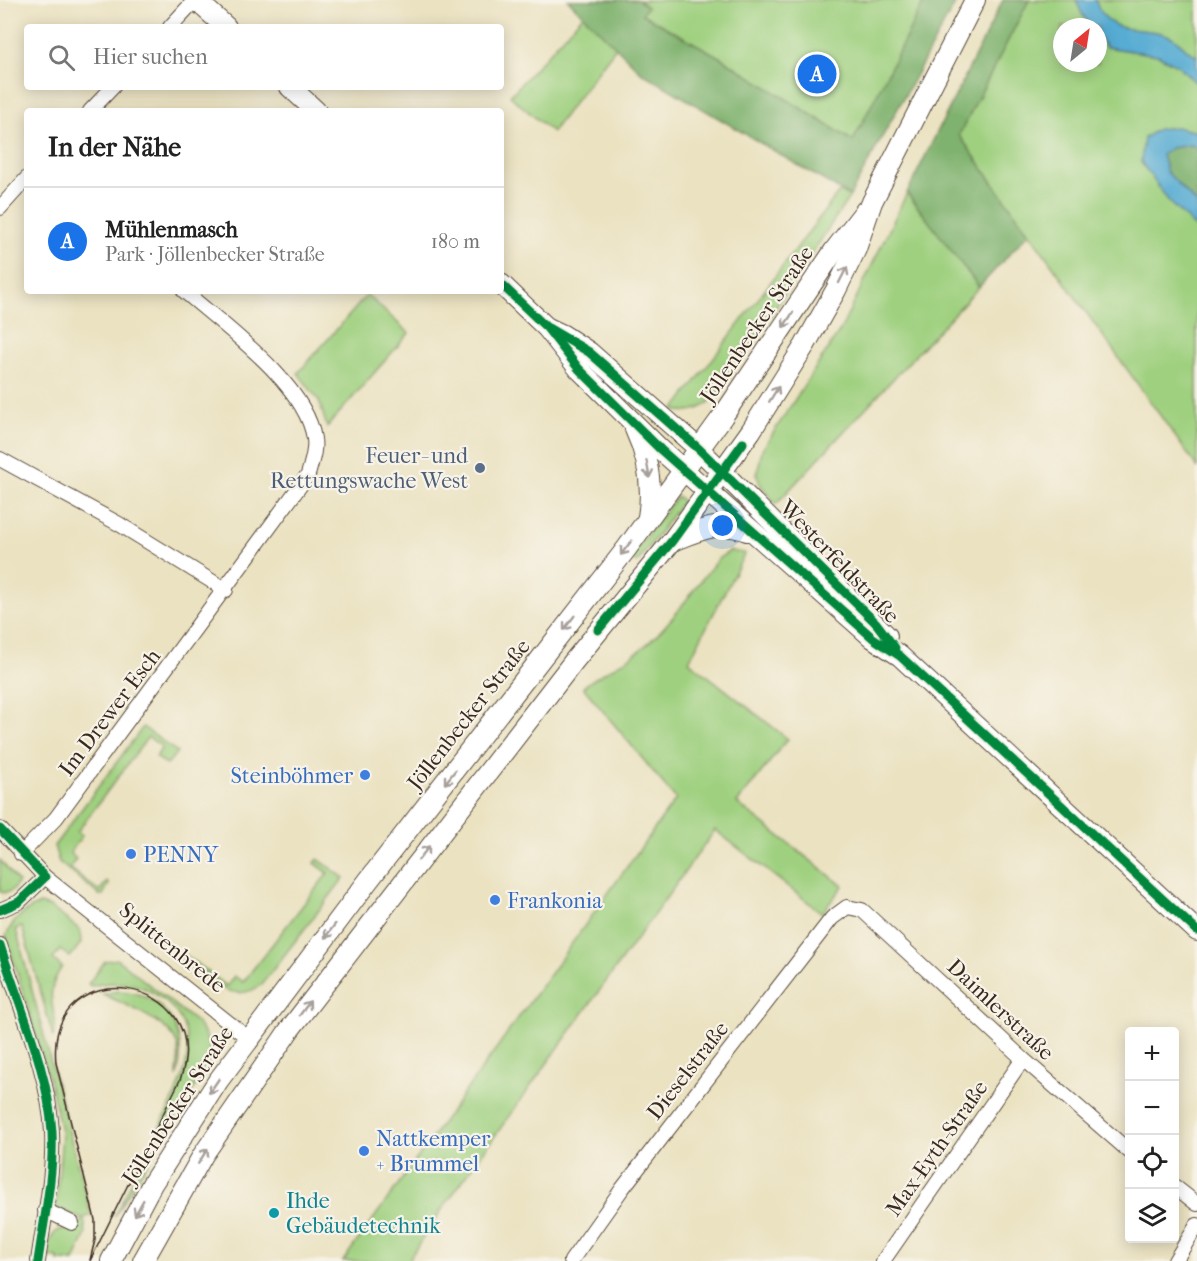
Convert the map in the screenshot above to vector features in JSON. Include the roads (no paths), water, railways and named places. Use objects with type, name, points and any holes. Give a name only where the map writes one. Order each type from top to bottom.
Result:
[{"type":"main road","points":[[196,0],[223,24]]},
{"type":"main road","name":"Jöllenbecker Straße","points":[[143,1261],[203,1155],[271,1055],[517,734],[672,542],[723,472],[819,321],[856,249],[872,202],[975,0]]},
{"type":"main road","points":[[293,90],[313,108]]},
{"type":"main road","name":"Jöllenbecker Straße","points":[[111,1261],[168,1157],[248,1038],[647,520],[699,449],[834,251],[872,202]]},
{"type":"main road","points":[[504,287],[548,328]]},
{"type":"main road","name":"Westerfeldstraße","points":[[548,328],[589,352],[699,449],[881,629],[900,656]]},
{"type":"main road","name":"Westerfeldstraße","points":[[548,328],[573,363],[683,471],[873,638],[900,656]]},
{"type":"main road","points":[[631,421],[644,449],[648,469],[650,502],[647,520]]},
{"type":"main road","points":[[672,542],[692,533],[726,525],[752,534]]},
{"type":"main road","points":[[900,656],[1197,931]]},
{"type":"main road","name":"Splittenbrede","points":[[248,1038],[271,1055]]},
{"type":"street","points":[[173,24],[196,0]]},
{"type":"street","points":[[93,108],[110,90]]},
{"type":"street","points":[[0,208],[24,181]]},
{"type":"street","name":"Im Drewer Esch","points":[[21,854],[56,818],[226,590],[303,484],[314,455],[314,441],[308,416],[297,397],[282,379],[187,294]]},
{"type":"street","points":[[0,459],[119,524],[226,590]]},
{"type":"street","name":"Splittenbrede","points":[[0,829],[45,878],[248,1038]]},
{"type":"street","points":[[0,910],[19,902],[45,878]]},
{"type":"street","name":"Daimlerstraße","points":[[842,909],[853,906],[862,910],[1023,1059],[1125,1148]]},
{"type":"street","name":"Dieselstraße","points":[[571,1261],[622,1189],[832,918],[842,909]]},
{"type":"street","points":[[0,945],[38,1065],[50,1116],[52,1156],[38,1261]]},
{"type":"street","name":"Max-Eyth-Straße","points":[[883,1261],[1023,1059]]},
{"type":"street","points":[[1178,1189],[1197,1204]]},
{"type":"street","points":[[45,1210],[72,1223]]},
{"type":"street","points":[[1175,1261],[1197,1225]]},
{"type":"water","points":[[1076,0],[1095,0],[1106,18],[1085,18]]},
{"type":"water","points":[[1107,19],[1118,26],[1159,32],[1174,38],[1197,56],[1197,84],[1179,66],[1158,55],[1107,47]]},
{"type":"water","points":[[1176,127],[1197,132],[1197,148],[1191,145],[1171,148],[1162,155],[1167,172],[1197,204],[1197,229],[1170,203],[1141,162],[1144,138],[1158,129]]},
{"type":"tram line","points":[[90,1260],[95,1240],[95,1220],[56,1063],[60,1026],[76,1003],[100,990],[128,989],[155,999],[175,1017],[185,1045],[180,1080],[90,1261]]},
{"type":"place","name":"Mühlenmasch","points":[[817,74]]},
{"type":"place","name":"Feuer- und Rettungswache West","points":[[480,468]]},
{"type":"place","name":"Steinböhmer","points":[[365,775]]},
{"type":"place","name":"PENNY","points":[[131,854]]},
{"type":"place","name":"Frankonia","points":[[495,900]]},
{"type":"place","name":"Nattkemper + Brummel","points":[[364,1151]]},
{"type":"place","name":"Ihde Gebäudetechnik","points":[[274,1213]]}]
